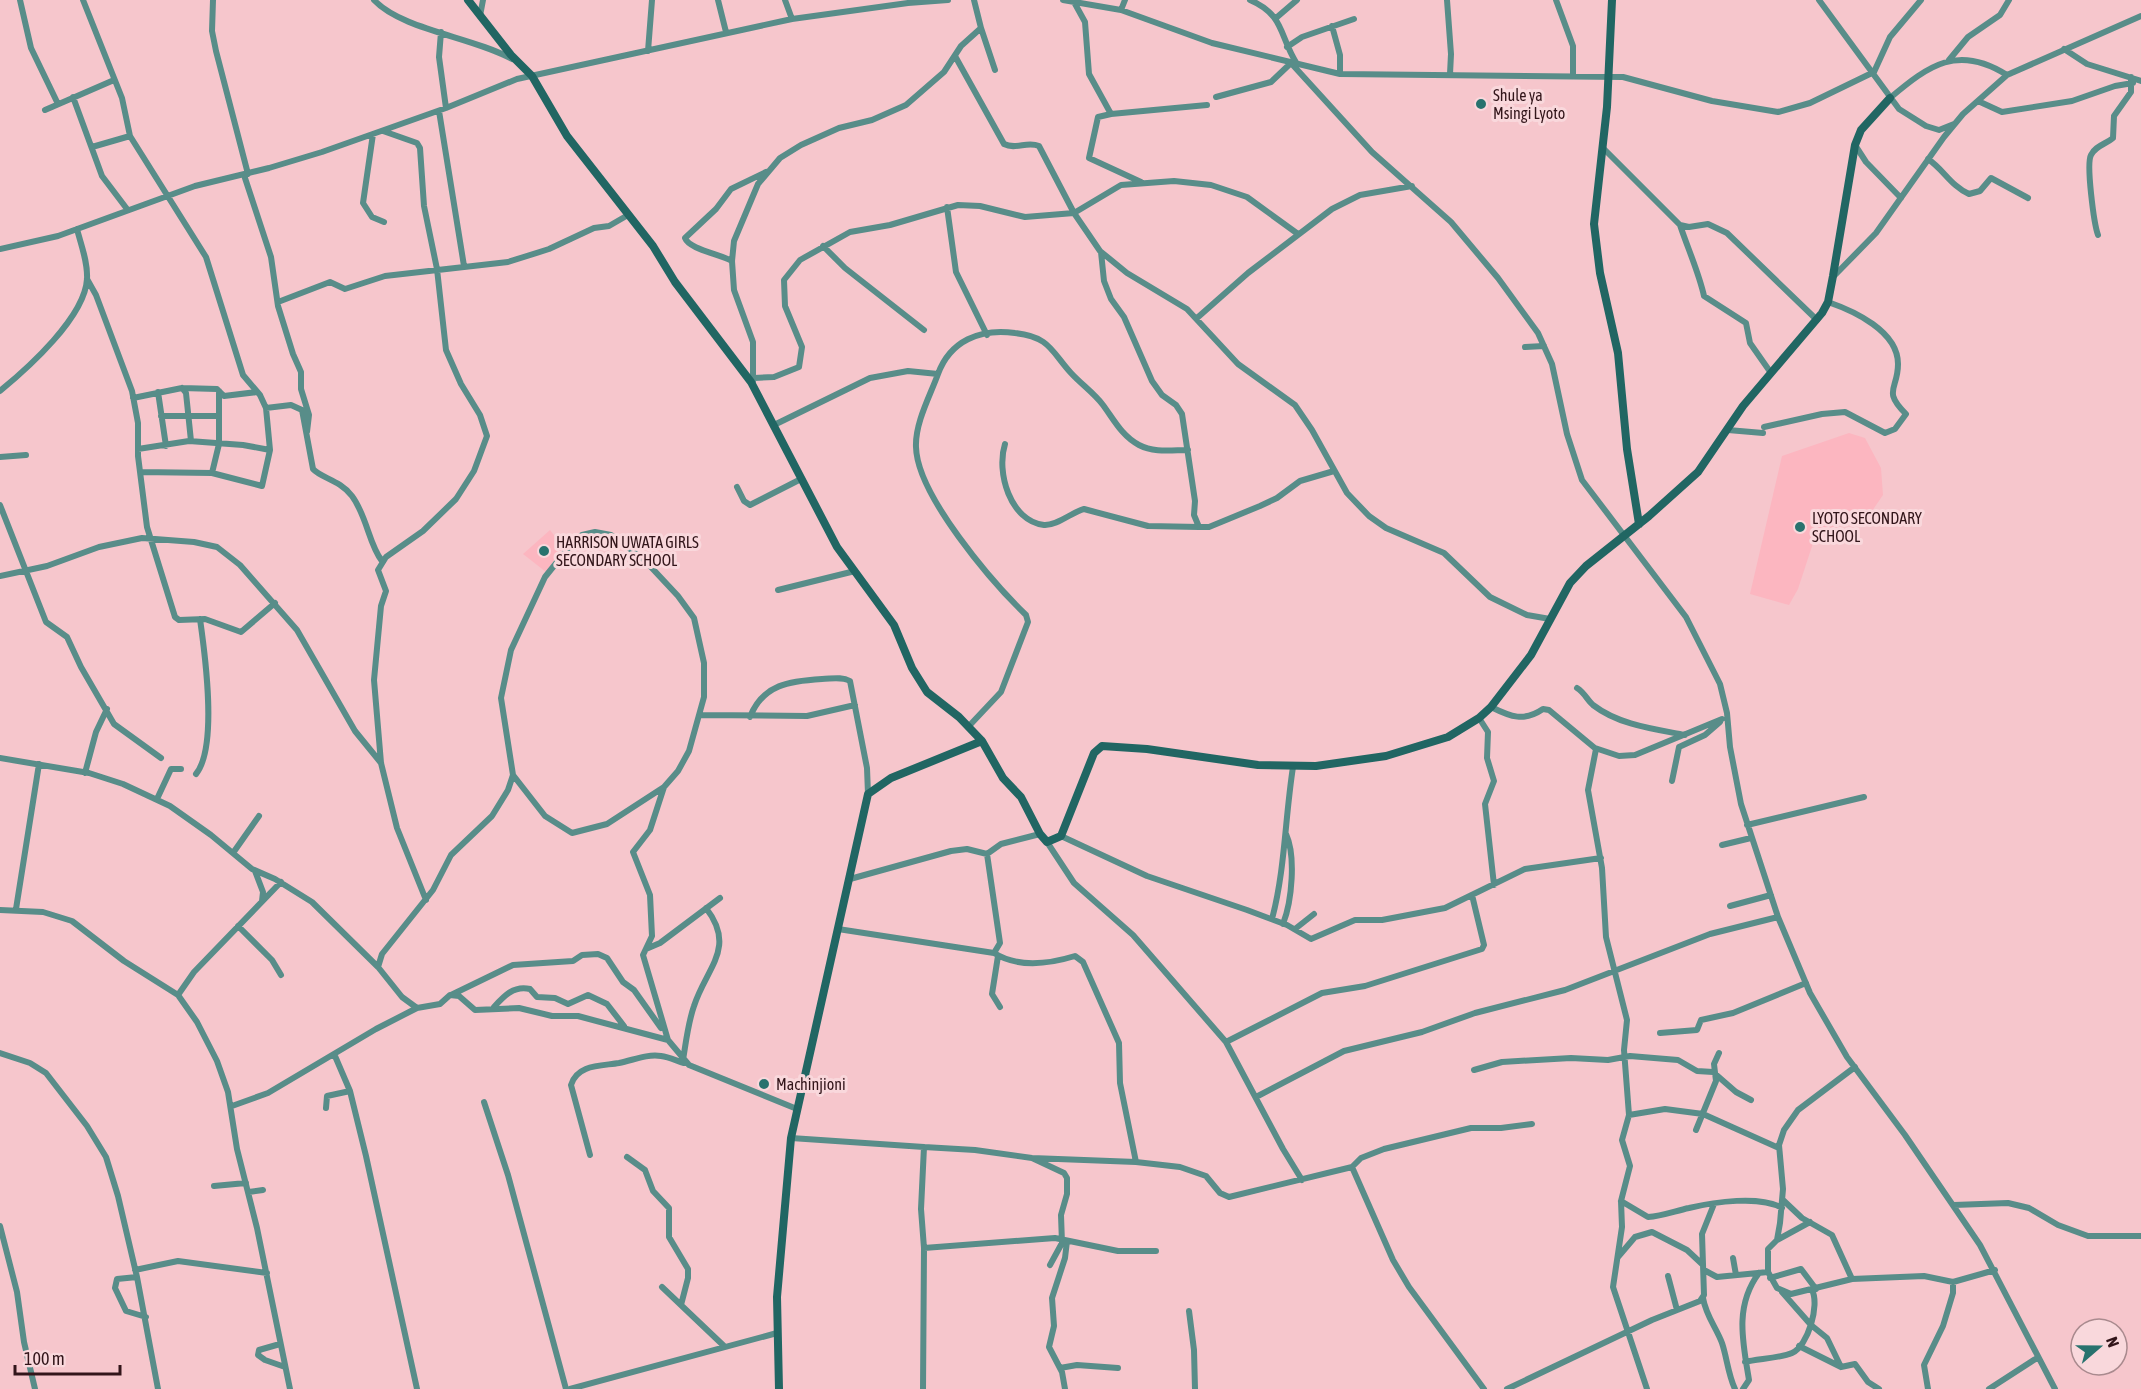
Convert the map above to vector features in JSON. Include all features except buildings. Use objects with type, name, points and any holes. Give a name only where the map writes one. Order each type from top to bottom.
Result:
[{"type":"street","points":[[20,0],[31,48],[58,104]]},
{"type":"street","points":[[83,0],[114,80],[130,136],[206,257],[243,375],[266,408],[270,450],[262,486],[212,473],[141,472]]},
{"type":"street","points":[[213,0],[212,31],[216,51],[246,174],[271,257],[278,302],[292,354],[301,372],[301,389],[309,415],[308,432],[313,469],[330,477],[351,494],[363,515],[375,551],[381,561]]},
{"type":"street","points":[[374,0],[395,16],[489,48],[520,64]]},
{"type":"street","points":[[468,0],[532,76],[567,136],[753,382],[837,547],[894,625],[912,668],[927,692],[969,726],[981,741],[1003,778],[1022,797],[1040,834],[1074,883],[1133,935],[1226,1042],[1282,1149],[1302,1179]]},
{"type":"street","points":[[480,16],[483,0]]},
{"type":"street","points":[[648,51],[652,0]]},
{"type":"street","points":[[718,0],[726,32]]},
{"type":"street","points":[[785,0],[792,19]]},
{"type":"street","points":[[0,249],[77,229],[168,195],[246,174],[374,134],[439,111],[509,82],[792,19],[908,3],[948,0]]},
{"type":"street","points":[[974,0],[995,70]]},
{"type":"street","points":[[1064,0],[1121,10],[1212,43],[1340,74],[1609,77],[1636,80],[1745,108],[1778,112],[1810,104],[1870,74],[1880,63],[1892,35],[1922,0]]},
{"type":"street","points":[[1121,10],[1125,0]]},
{"type":"street","points":[[1250,0],[1276,18],[1294,64],[1354,134],[1435,205],[1474,246],[1525,314],[1545,346],[1555,373],[1567,435],[1578,470],[1588,489],[1625,534],[1686,617],[1720,684],[1727,712],[1736,785],[1747,825],[1778,917],[1806,982],[1855,1067],[1954,1205],[1995,1270],[2037,1358],[2055,1389]]},
{"type":"street","points":[[1276,18],[1298,0]]},
{"type":"street","points":[[1447,0],[1451,54],[1450,74]]},
{"type":"street","points":[[1556,0],[1574,46],[1573,76]]},
{"type":"street","points":[[1612,0],[1609,77],[1594,217],[1603,287],[1618,353],[1627,449],[1639,524]]},
{"type":"street","points":[[1819,0],[1870,74],[1904,113],[1926,126],[1939,130],[1955,124]]},
{"type":"street","points":[[1047,842],[1061,836],[1090,761],[1102,746],[1147,749],[1258,765],[1293,767],[1335,764],[1410,750],[1448,737],[1479,717],[1518,675],[1576,577],[1698,472],[1743,406],[1816,320],[1828,302],[1855,144],[1861,130],[1890,98],[1918,76],[1949,60],[1968,36],[2000,15],[2010,0]]},
{"type":"street","points":[[1074,2],[1085,22],[1089,74],[1111,114]]},
{"type":"street","points":[[1833,276],[1876,233],[1955,124],[2007,75],[2141,16]]},
{"type":"street","points":[[1287,47],[1302,37],[1354,19]]},
{"type":"street","points":[[1332,26],[1340,55],[1340,74]]},
{"type":"street","points":[[753,382],[753,342],[734,290],[732,261],[734,241],[748,204],[766,172],[785,154],[806,142],[906,105],[944,72],[955,56],[981,28]]},
{"type":"street","points":[[441,32],[439,57],[446,108]]},
{"type":"street","points":[[2064,49],[2087,64],[2141,81]]},
{"type":"street","points":[[955,56],[1004,144],[1013,147],[1030,144],[1039,146],[1074,213],[1100,251],[1127,273],[1187,309],[1238,364],[1299,409],[1353,500],[1378,523],[1444,553],[1490,597],[1527,615],[1550,619]]},
{"type":"street","points":[[1949,60],[1982,63],[2007,75]]},
{"type":"street","points":[[1216,97],[1271,82],[1294,64]]},
{"type":"street","points":[[45,110],[114,80]]},
{"type":"street","points":[[1978,101],[2002,112],[2072,100],[2132,80]]},
{"type":"street","points":[[2098,235],[2093,219],[2088,162],[2094,150],[2113,138],[2112,125],[2116,111],[2131,92],[2132,80]]},
{"type":"street","points":[[72,97],[102,176],[128,209]]},
{"type":"street","points":[[1142,182],[1089,158],[1098,117],[1207,105]]},
{"type":"street","points":[[439,111],[464,266]]},
{"type":"street","points":[[383,131],[414,142],[420,148],[424,206],[437,269],[442,332],[448,357],[480,416],[487,436],[474,471],[456,499],[423,531],[381,561],[378,570],[386,591],[381,606],[374,680],[381,763],[397,828],[426,900]]},
{"type":"street","points":[[374,134],[363,203],[372,217],[384,222]]},
{"type":"street","points":[[92,147],[130,136]]},
{"type":"street","points":[[1855,144],[1866,162],[1901,198]]},
{"type":"street","points":[[1603,148],[1680,225],[1692,264],[1703,283],[1704,296],[1746,323],[1750,343],[1771,373]]},
{"type":"street","points":[[1928,159],[1942,170],[1945,179],[1969,194],[1980,191],[1991,178],[2028,198]]},
{"type":"street","points":[[732,261],[717,253],[691,246],[685,238],[716,209],[731,189],[766,172]]},
{"type":"street","points":[[753,382],[799,367],[801,342],[785,306],[784,280],[794,265],[850,232],[891,225],[947,207],[980,206],[1025,217],[1074,213],[1114,188],[1142,182],[1193,183],[1219,187],[1258,203],[1298,234]]},
{"type":"street","points":[[1197,318],[1222,294],[1332,209],[1360,195],[1412,186]]},
{"type":"street","points":[[947,207],[956,272],[987,335]]},
{"type":"street","points":[[278,302],[330,282],[345,288],[385,276],[464,266],[494,266],[519,260],[564,243],[594,228],[609,226],[628,215]]},
{"type":"street","points":[[1680,225],[1689,227],[1708,224],[1727,233],[1816,320]]},
{"type":"street","points":[[77,229],[87,279],[96,295],[133,398],[149,538],[175,617],[179,621],[200,619],[241,632],[275,603]]},
{"type":"street","points":[[823,246],[853,274],[924,330]]},
{"type":"street","points":[[1100,251],[1104,282],[1111,299],[1124,317],[1152,381],[1162,395],[1179,408],[1188,450],[1195,501],[1194,515],[1199,527]]},
{"type":"street","points":[[0,391],[53,342],[77,306],[87,279]]},
{"type":"street","points":[[1728,430],[1763,430],[1822,414],[1845,412],[1885,433],[1895,429],[1906,414],[1897,405],[1892,395],[1898,364],[1890,340],[1865,318],[1828,302]]},
{"type":"street","points":[[969,726],[1001,692],[1027,629],[1028,618],[961,541],[919,464],[916,439],[938,374],[947,355],[957,344],[987,335],[1015,333],[1046,343],[1054,349],[1071,373],[1099,400],[1127,437],[1150,449],[1188,450]]},
{"type":"street","points":[[1525,347],[1545,346]]},
{"type":"street","points":[[774,424],[870,378],[908,371],[938,374]]},
{"type":"street","points":[[133,398],[182,388],[208,387],[219,391],[224,396],[257,392]]},
{"type":"street","points":[[182,388],[186,393],[191,441]]},
{"type":"street","points":[[212,473],[219,444],[219,391]]},
{"type":"street","points":[[158,392],[166,446]]},
{"type":"street","points":[[266,408],[291,405],[299,407],[308,432]]},
{"type":"street","points":[[161,416],[219,416]]},
{"type":"street","points":[[138,449],[191,441],[270,450]]},
{"type":"street","points":[[1005,444],[1002,463],[1008,493],[1018,509],[1035,522],[1051,524],[1084,509],[1148,526],[1209,527],[1277,498],[1300,481],[1334,471]]},
{"type":"street","points":[[0,457],[26,454]]},
{"type":"street","points":[[737,488],[744,501],[750,505],[801,479]]},
{"type":"street","points":[[0,505],[46,622],[67,637],[81,667],[120,730],[161,758]]},
{"type":"street","points":[[599,532],[617,538],[650,566],[691,612],[698,634],[705,674],[700,715],[686,759],[664,787],[607,824],[572,833],[545,816],[513,775],[501,710],[503,686],[511,650],[545,577],[568,547],[582,535],[599,532]]},
{"type":"street","points":[[0,576],[47,566],[99,547],[149,538],[203,543],[217,547],[231,556],[275,603],[303,638],[355,731],[381,763]]},
{"type":"street","points":[[778,590],[855,571]]},
{"type":"street","points":[[196,774],[206,757],[208,702],[200,619]]},
{"type":"street","points":[[750,717],[755,705],[771,690],[798,680],[848,680],[852,684],[867,768],[868,794],[791,1138],[781,1228],[777,1333],[779,1389]]},
{"type":"street","points":[[1577,688],[1584,692],[1591,704],[1609,715],[1626,722],[1685,736]]},
{"type":"street","points":[[700,715],[807,716],[855,705]]},
{"type":"street","points":[[1491,706],[1519,718],[1530,717],[1543,709],[1548,710],[1595,747],[1626,756],[1645,752],[1722,719]]},
{"type":"street","points":[[85,773],[96,732],[107,709]]},
{"type":"street","points":[[1672,780],[1680,747],[1705,735],[1727,712]]},
{"type":"street","points":[[1479,717],[1488,732],[1487,758],[1494,781],[1485,804],[1494,885]]},
{"type":"street","points":[[868,794],[891,778],[981,741]]},
{"type":"street","points":[[1595,747],[1588,790],[1600,858],[1606,937],[1627,1020],[1624,1057],[1629,1115],[1622,1140],[1630,1166],[1621,1201],[1622,1227],[1613,1287],[1647,1389]]},
{"type":"street","points":[[0,758],[85,773],[123,784],[157,799],[192,820],[255,871],[281,882],[312,902],[378,967],[402,997],[417,1008]]},
{"type":"street","points":[[16,909],[39,764]]},
{"type":"street","points":[[1272,920],[1280,886],[1293,767]]},
{"type":"street","points":[[157,799],[171,769],[182,769]]},
{"type":"street","points":[[378,967],[382,954],[426,900],[451,855],[492,816],[508,790],[513,775]]},
{"type":"street","points":[[664,787],[650,830],[633,852],[650,895],[652,936],[644,959],[664,1032]]},
{"type":"street","points":[[1747,825],[1864,797]]},
{"type":"street","points":[[232,853],[259,816]]},
{"type":"street","points":[[1283,924],[1288,908],[1293,855],[1285,831]]},
{"type":"street","points":[[850,879],[951,851],[967,849],[987,854],[1001,844],[1040,834]]},
{"type":"street","points":[[1061,836],[1147,876],[1283,924],[1313,938],[1337,929],[1347,922],[1415,916],[1445,908],[1538,866],[1600,858]]},
{"type":"street","points":[[1722,845],[1751,838]]},
{"type":"street","points":[[987,854],[1000,943],[996,955],[992,994],[1000,1007]]},
{"type":"street","points":[[255,871],[263,892],[261,901]]},
{"type":"street","points":[[178,995],[186,981],[281,882]]},
{"type":"street","points":[[1226,1042],[1322,993],[1365,986],[1482,950],[1484,945],[1472,895]]},
{"type":"street","points":[[1730,906],[1771,895]]},
{"type":"street","points":[[646,949],[660,943],[720,898]]},
{"type":"street","points":[[686,1063],[695,1004],[711,972],[720,944],[717,925],[706,908]]},
{"type":"street","points":[[0,910],[16,909],[50,914],[72,921],[124,961],[178,995],[197,1022],[217,1060],[231,1106],[237,1149],[249,1192],[290,1389]]},
{"type":"street","points":[[1295,929],[1314,914]]},
{"type":"street","points":[[1256,1097],[1344,1051],[1422,1032],[1475,1013],[1565,990],[1710,934],[1778,917]]},
{"type":"street","points":[[238,926],[272,960],[281,975]]},
{"type":"street","points":[[838,928],[996,955],[1010,961],[1037,963],[1078,956],[1083,962],[1119,1043],[1120,1083],[1136,1162]]},
{"type":"street","points":[[231,1106],[260,1097],[335,1056],[376,1029],[417,1008],[440,1004],[450,995],[513,965],[573,961],[582,955],[598,954],[607,958],[623,982],[634,990],[686,1063]]},
{"type":"street","points":[[1660,1033],[1697,1030],[1701,1020],[1733,1013],[1806,982]]},
{"type":"street","points":[[493,1008],[507,993],[520,988],[530,989],[537,997],[555,998],[568,1004],[588,995],[607,1004],[624,1027]]},
{"type":"street","points":[[450,995],[459,996],[475,1010],[519,1008],[552,1016],[578,1016],[668,1040]]},
{"type":"street","points":[[0,1053],[30,1063],[46,1073],[99,1146],[113,1177],[146,1317],[158,1389]]},
{"type":"street","points":[[1696,1130],[1716,1074],[1714,1064],[1719,1053]]},
{"type":"street","points":[[590,1155],[571,1085],[579,1072],[597,1065],[617,1063],[646,1055],[663,1056],[686,1063],[797,1109]]},
{"type":"street","points":[[335,1056],[350,1091],[417,1389]]},
{"type":"street","points":[[1474,1070],[1502,1062],[1579,1057],[1608,1060],[1624,1057],[1678,1060],[1693,1070],[1716,1074],[1730,1087],[1751,1100]]},
{"type":"street","points":[[1777,1240],[1783,1200],[1779,1148],[1784,1130],[1798,1110],[1855,1067]]},
{"type":"street","points":[[326,1108],[327,1096],[350,1091]]},
{"type":"street","points":[[484,1102],[508,1175],[568,1389],[777,1333]]},
{"type":"street","points":[[1629,1115],[1665,1109],[1703,1114],[1779,1148]]},
{"type":"street","points":[[791,1138],[967,1149],[1032,1158],[1136,1162],[1200,1172],[1213,1182],[1220,1193],[1228,1197],[1352,1167],[1366,1155],[1465,1130],[1532,1124]]},
{"type":"street","points":[[923,1389],[924,1248],[921,1209],[925,1168],[924,1147]]},
{"type":"street","points":[[627,1157],[645,1170],[653,1191],[669,1208],[669,1237],[688,1269],[681,1305]]},
{"type":"street","points":[[1032,1158],[1064,1173],[1068,1178],[1067,1194],[1061,1215],[1065,1258],[1052,1298],[1054,1326],[1049,1347],[1060,1368],[1065,1389]]},
{"type":"street","points":[[1352,1167],[1398,1269],[1484,1389]]},
{"type":"street","points":[[214,1186],[246,1183]]},
{"type":"street","points":[[249,1192],[263,1190]]},
{"type":"street","points":[[1783,1200],[1834,1238],[1852,1279]]},
{"type":"street","points":[[1621,1201],[1648,1216],[1714,1204],[1764,1201],[1782,1208]]},
{"type":"street","points":[[1954,1205],[2008,1203],[2029,1208],[2058,1225],[2088,1236],[2141,1236]]},
{"type":"street","points":[[1714,1204],[1702,1229],[1703,1298],[1707,1316],[1721,1342],[1726,1366],[1735,1389]]},
{"type":"street","points":[[1810,1222],[1777,1240],[1768,1250],[1769,1275],[1810,1325],[1830,1342],[1841,1367]]},
{"type":"street","points":[[0,1226],[19,1299],[24,1342],[35,1389]]},
{"type":"street","points":[[1617,1259],[1635,1237],[1652,1232],[1687,1250],[1713,1277],[1759,1273],[1769,1275],[1802,1269],[1814,1289],[1816,1302],[1810,1325],[1799,1346],[1789,1354],[1745,1362]]},
{"type":"street","points":[[924,1248],[1064,1240],[1118,1251],[1156,1251]]},
{"type":"street","points":[[1050,1265],[1064,1240]]},
{"type":"street","points":[[1732,1258],[1736,1275]]},
{"type":"street","points":[[146,1317],[126,1311],[122,1298],[115,1288],[117,1279],[178,1261],[267,1274]]},
{"type":"street","points":[[1781,1292],[1794,1294],[1852,1279],[1924,1276],[1953,1282],[1995,1270]]},
{"type":"street","points":[[1743,1389],[1749,1380],[1745,1362],[1742,1318],[1749,1290],[1759,1273]]},
{"type":"street","points":[[1668,1276],[1677,1310]]},
{"type":"street","points":[[1928,1389],[1924,1365],[1946,1317],[1953,1293],[1953,1282]]},
{"type":"street","points":[[663,1287],[724,1346]]},
{"type":"street","points":[[1507,1389],[1703,1298]]},
{"type":"street","points":[[1189,1311],[1194,1350],[1195,1389]]},
{"type":"street","points":[[280,1344],[259,1350],[258,1354],[265,1360],[285,1367]]},
{"type":"street","points":[[1799,1346],[1841,1367],[1855,1364],[1868,1382],[1879,1389]]},
{"type":"street","points":[[1989,1389],[2037,1358]]},
{"type":"street","points":[[1060,1368],[1077,1365],[1118,1368]]},
{"type":"street","points":[[600,1381],[603,1389]]},
{"type":"shaded area","name":"LYOTO SECONDARY SCHOOL","points":[[1849,433],[1865,438],[1881,468],[1883,495],[1870,514],[1846,511],[1841,516],[1831,542],[1815,537],[1798,589],[1789,605],[1750,594],[1782,456]]},
{"type":"shaded area","name":"HARRISON UWATA GIRLS SECONDARY SCHOOL","points":[[550,530],[563,547],[546,572],[523,554]]},
{"type":"place","name":"Shule ya Msingi Lyoto","points":[[1481,104]]},
{"type":"place","name":"LYOTO SECONDARY SCHOOL","points":[[1800,527]]},
{"type":"place","name":"HARRISON UWATA GIRLS SECONDARY SCHOOL","points":[[544,551]]},
{"type":"place","name":"Machinjioni","points":[[764,1084]]}]
